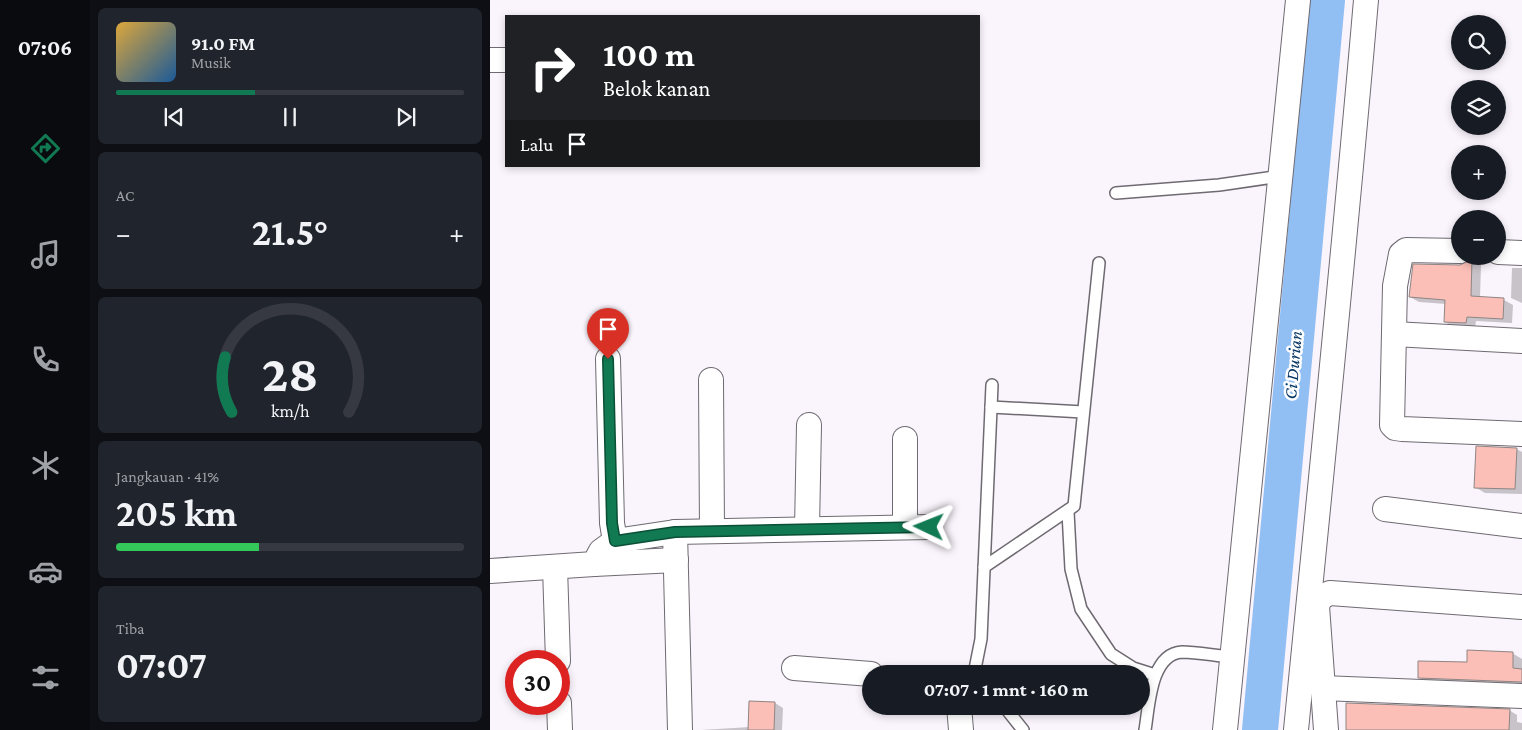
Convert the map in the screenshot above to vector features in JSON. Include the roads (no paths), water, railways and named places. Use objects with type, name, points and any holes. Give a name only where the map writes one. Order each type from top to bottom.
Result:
[{"type":"street","points":[[1225,730],[1298,0]]},
{"type":"street","points":[[1296,730],[1326,412],[1344,258],[1366,0]]},
{"type":"street","points":[[490,60],[505,60]]},
{"type":"street","points":[[1451,251],[1406,250],[1401,254],[1396,286],[1392,424],[1395,428],[1408,430],[1522,434]]},
{"type":"street","points":[[1506,252],[1522,253]]},
{"type":"street","points":[[1394,334],[1522,341]]},
{"type":"street","points":[[608,359],[612,523],[615,541]]},
{"type":"street","points":[[711,380],[712,531]]},
{"type":"street","points":[[807,529],[809,425]]},
{"type":"street","points":[[905,439],[905,526]]},
{"type":"street","points":[[1385,510],[1522,526]]},
{"type":"street","points":[[594,564],[601,551],[615,541],[675,532],[929,527]]},
{"type":"street","points":[[675,532],[680,730]]},
{"type":"street","points":[[490,571],[676,560]]},
{"type":"street","points":[[555,568],[558,650]]},
{"type":"street","points":[[1326,730],[1317,606],[1322,597],[1330,593],[1522,606]]},
{"type":"street","points":[[794,668],[862,673]]},
{"type":"street","points":[[1322,688],[1522,696]]},
{"type":"street","points":[[559,715],[560,730]]},
{"type":"street","points":[[959,715],[961,730]]},
{"type":"lane","points":[[1116,193],[1219,185],[1281,176]]},
{"type":"lane","points":[[984,567],[1068,512],[1074,506],[1099,262]]},
{"type":"lane","points":[[976,665],[981,638],[992,384]]},
{"type":"lane","points":[[992,407],[1083,412]]},
{"type":"lane","points":[[1068,512],[1071,569],[1081,609],[1111,654],[1133,668],[1154,675]]},
{"type":"lane","points":[[1145,730],[1154,675],[1162,661],[1180,652],[1232,657]]},
{"type":"lane","points":[[1011,715],[1023,730]]},
{"type":"waterway","name":"Ci Durian","points":[[1260,730],[1327,0]]}]
